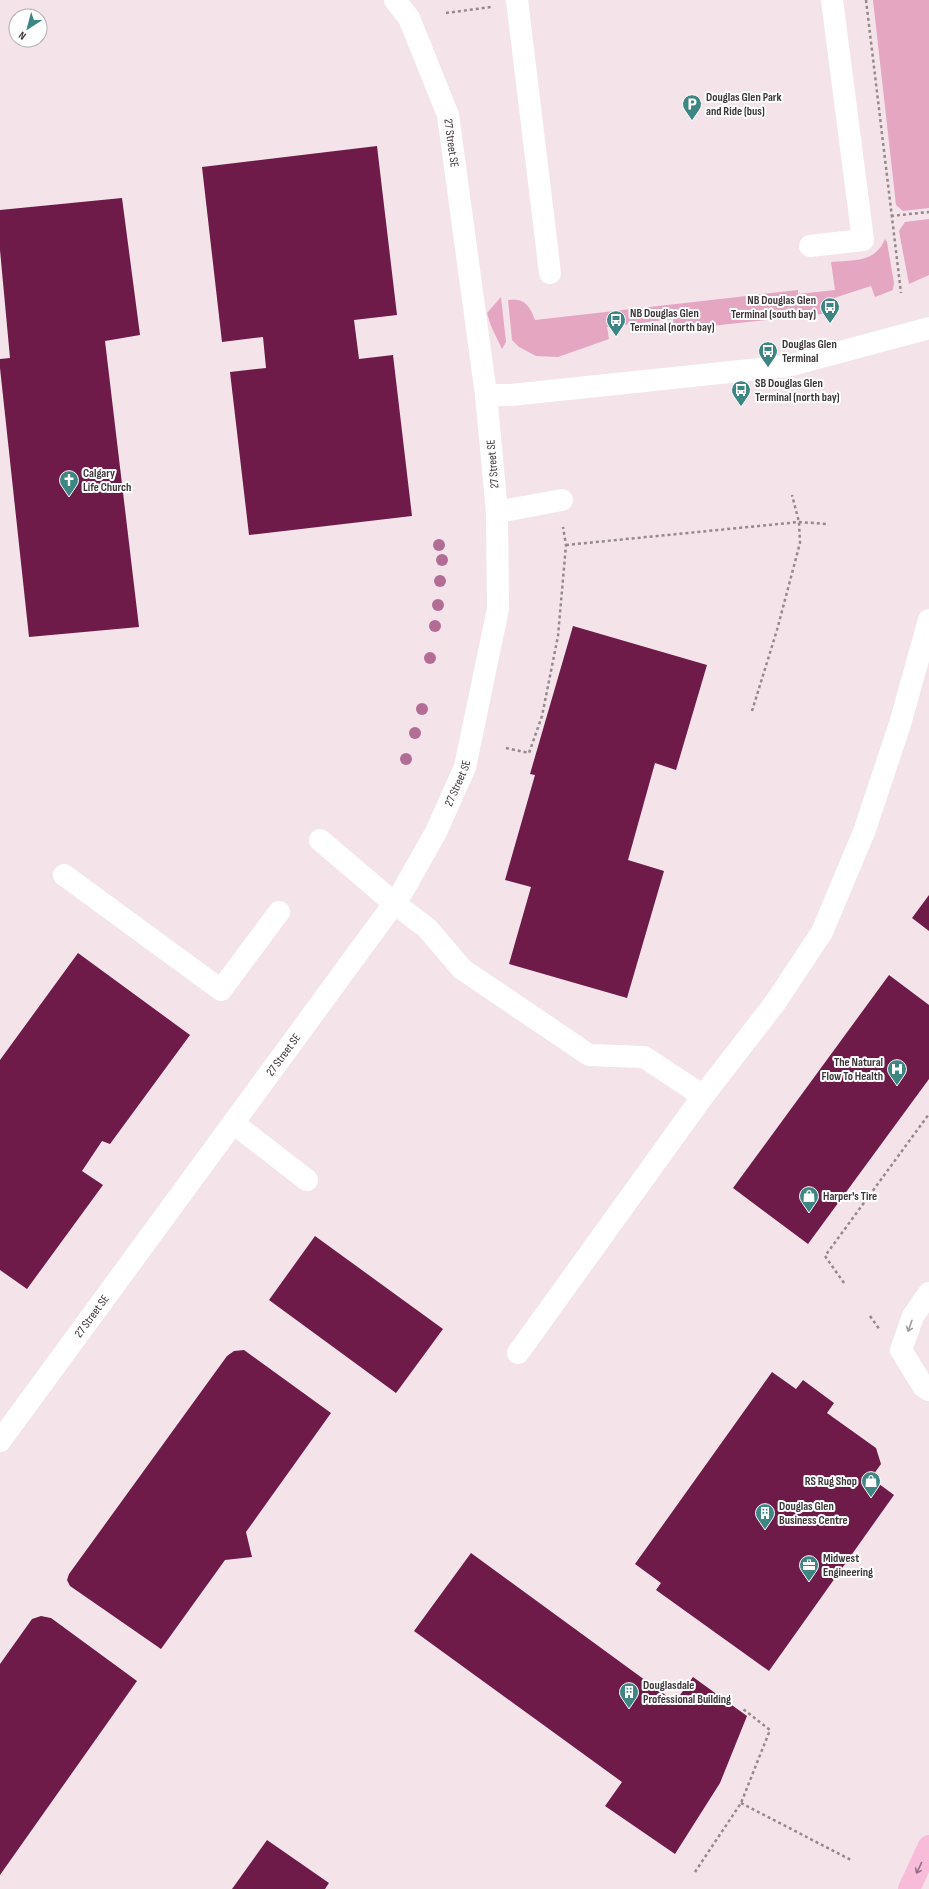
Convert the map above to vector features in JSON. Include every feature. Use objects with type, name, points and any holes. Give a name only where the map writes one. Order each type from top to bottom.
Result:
[{"type":"main road","points":[[909,1889],[929,1846]]},
{"type":"street","name":"27 Street SE","points":[[0,1441],[394,903],[436,832],[465,767],[498,609],[497,512],[486,395],[448,115],[409,18],[395,0]]},
{"type":"street","points":[[517,0],[550,273]]},
{"type":"street","points":[[810,246],[863,240],[832,0]]},
{"type":"street","points":[[486,395],[511,395],[788,366],[929,328]]},
{"type":"street","points":[[497,512],[562,500]]},
{"type":"street","points":[[518,1352],[703,1096],[775,1003],[822,932],[864,832],[900,724],[929,620]]},
{"type":"street","points":[[320,840],[394,903],[427,928],[462,969],[589,1055],[644,1057],[703,1096]]},
{"type":"street","points":[[64,875],[221,990],[279,912]]},
{"type":"street","points":[[233,1123],[307,1180]]},
{"type":"street","points":[[929,1293],[913,1316],[901,1350],[923,1386],[929,1390]]},
{"type":"path","points":[[866,0],[901,293]]},
{"type":"path","points":[[446,13],[492,7]]},
{"type":"path","points":[[891,216],[929,212]]},
{"type":"path","points":[[752,711],[777,630],[800,544],[799,522],[792,495]]},
{"type":"path","points":[[506,748],[529,753],[542,716],[558,636],[566,545],[563,522]]},
{"type":"path","points":[[566,545],[799,522],[827,524]]},
{"type":"path","points":[[844,1283],[825,1256],[929,1114]]},
{"type":"path","points":[[695,1872],[741,1803],[770,1730],[743,1709]]},
{"type":"path","points":[[741,1803],[851,1860]]},
{"type":"shaded area","points":[[873,0],[929,0],[929,208],[903,211],[896,205]]},
{"type":"shaded area","points":[[929,219],[929,275],[909,284],[899,231],[905,222]]},
{"type":"shaded area","points":[[885,239],[887,242],[894,283],[893,290],[875,297],[871,286],[834,298],[837,308],[822,314],[674,330],[673,319],[607,327],[609,339],[558,357],[536,356],[519,347],[512,340],[508,300],[514,299],[522,301],[531,311],[535,320],[798,290],[798,294],[835,290],[831,262],[863,259],[876,252],[881,247]]},
{"type":"shaded area","points":[[501,297],[506,342],[502,349],[491,326],[487,313]]},
{"type":"building","points":[[377,146],[397,315],[354,320],[359,359],[393,355],[412,516],[249,535],[230,372],[266,368],[263,337],[222,342],[202,167]]},
{"type":"building","name":"Calgary Life Church","points":[[122,198],[140,335],[105,341],[139,627],[29,637],[0,368],[0,359],[10,358],[0,250],[0,210]]},
{"type":"building","points":[[573,626],[707,665],[676,770],[655,763],[628,860],[664,871],[627,998],[509,964],[531,887],[505,880],[535,775],[530,774]]},
{"type":"building","points":[[929,895],[929,931],[912,918]]},
{"type":"building","points":[[78,953],[190,1035],[110,1144],[102,1141],[82,1171],[103,1185],[27,1289],[0,1270],[0,1060]]},
{"type":"building","points":[[889,975],[929,1005],[929,1079],[808,1244],[733,1188]]},
{"type":"building","points":[[315,1236],[443,1329],[396,1393],[269,1300]]},
{"type":"building","points":[[244,1350],[331,1413],[246,1532],[252,1557],[225,1560],[161,1649],[70,1586],[67,1580],[69,1574],[227,1356],[234,1351]]},
{"type":"building","name":"Douglas Glen Business Centre","points":[[772,1372],[796,1389],[803,1380],[834,1403],[827,1413],[876,1448],[881,1464],[871,1478],[894,1495],[769,1671],[656,1590],[661,1583],[635,1564]]},
{"type":"building","name":"Douglasdale Professional Building","points":[[471,1553],[675,1702],[693,1677],[747,1716],[720,1783],[675,1854],[605,1806],[622,1782],[414,1631]]},
{"type":"building","points":[[41,1616],[51,1618],[137,1681],[0,1875],[0,1664],[32,1619]]},
{"type":"building","points":[[267,1840],[329,1883],[325,1889],[232,1889]]},
{"type":"place","name":"Douglas Glen Park and Ride (bus)","points":[[692,121]]},
{"type":"place","name":"NB Douglas Glen Terminal (south bay)","points":[[830,324]]},
{"type":"place","name":"NB Douglas Glen Terminal (north bay)","points":[[616,337]]},
{"type":"place","name":"Douglas Glen Terminal","points":[[768,368]]},
{"type":"place","name":"SB Douglas Glen Terminal (north bay)","points":[[741,407]]},
{"type":"place","name":"Calgary Life Church","points":[[69,497]]},
{"type":"place","name":"The Natural Flow To Health","points":[[897,1086]]},
{"type":"place","name":"Harper's Tire","points":[[809,1213]]},
{"type":"place","name":"RS Rug Shop","points":[[871,1498]]},
{"type":"place","name":"Douglas Glen Business Centre","points":[[765,1530]]},
{"type":"place","name":"Midwest Engineering","points":[[809,1582]]},
{"type":"place","name":"Douglasdale Professional Building","points":[[629,1709]]}]
